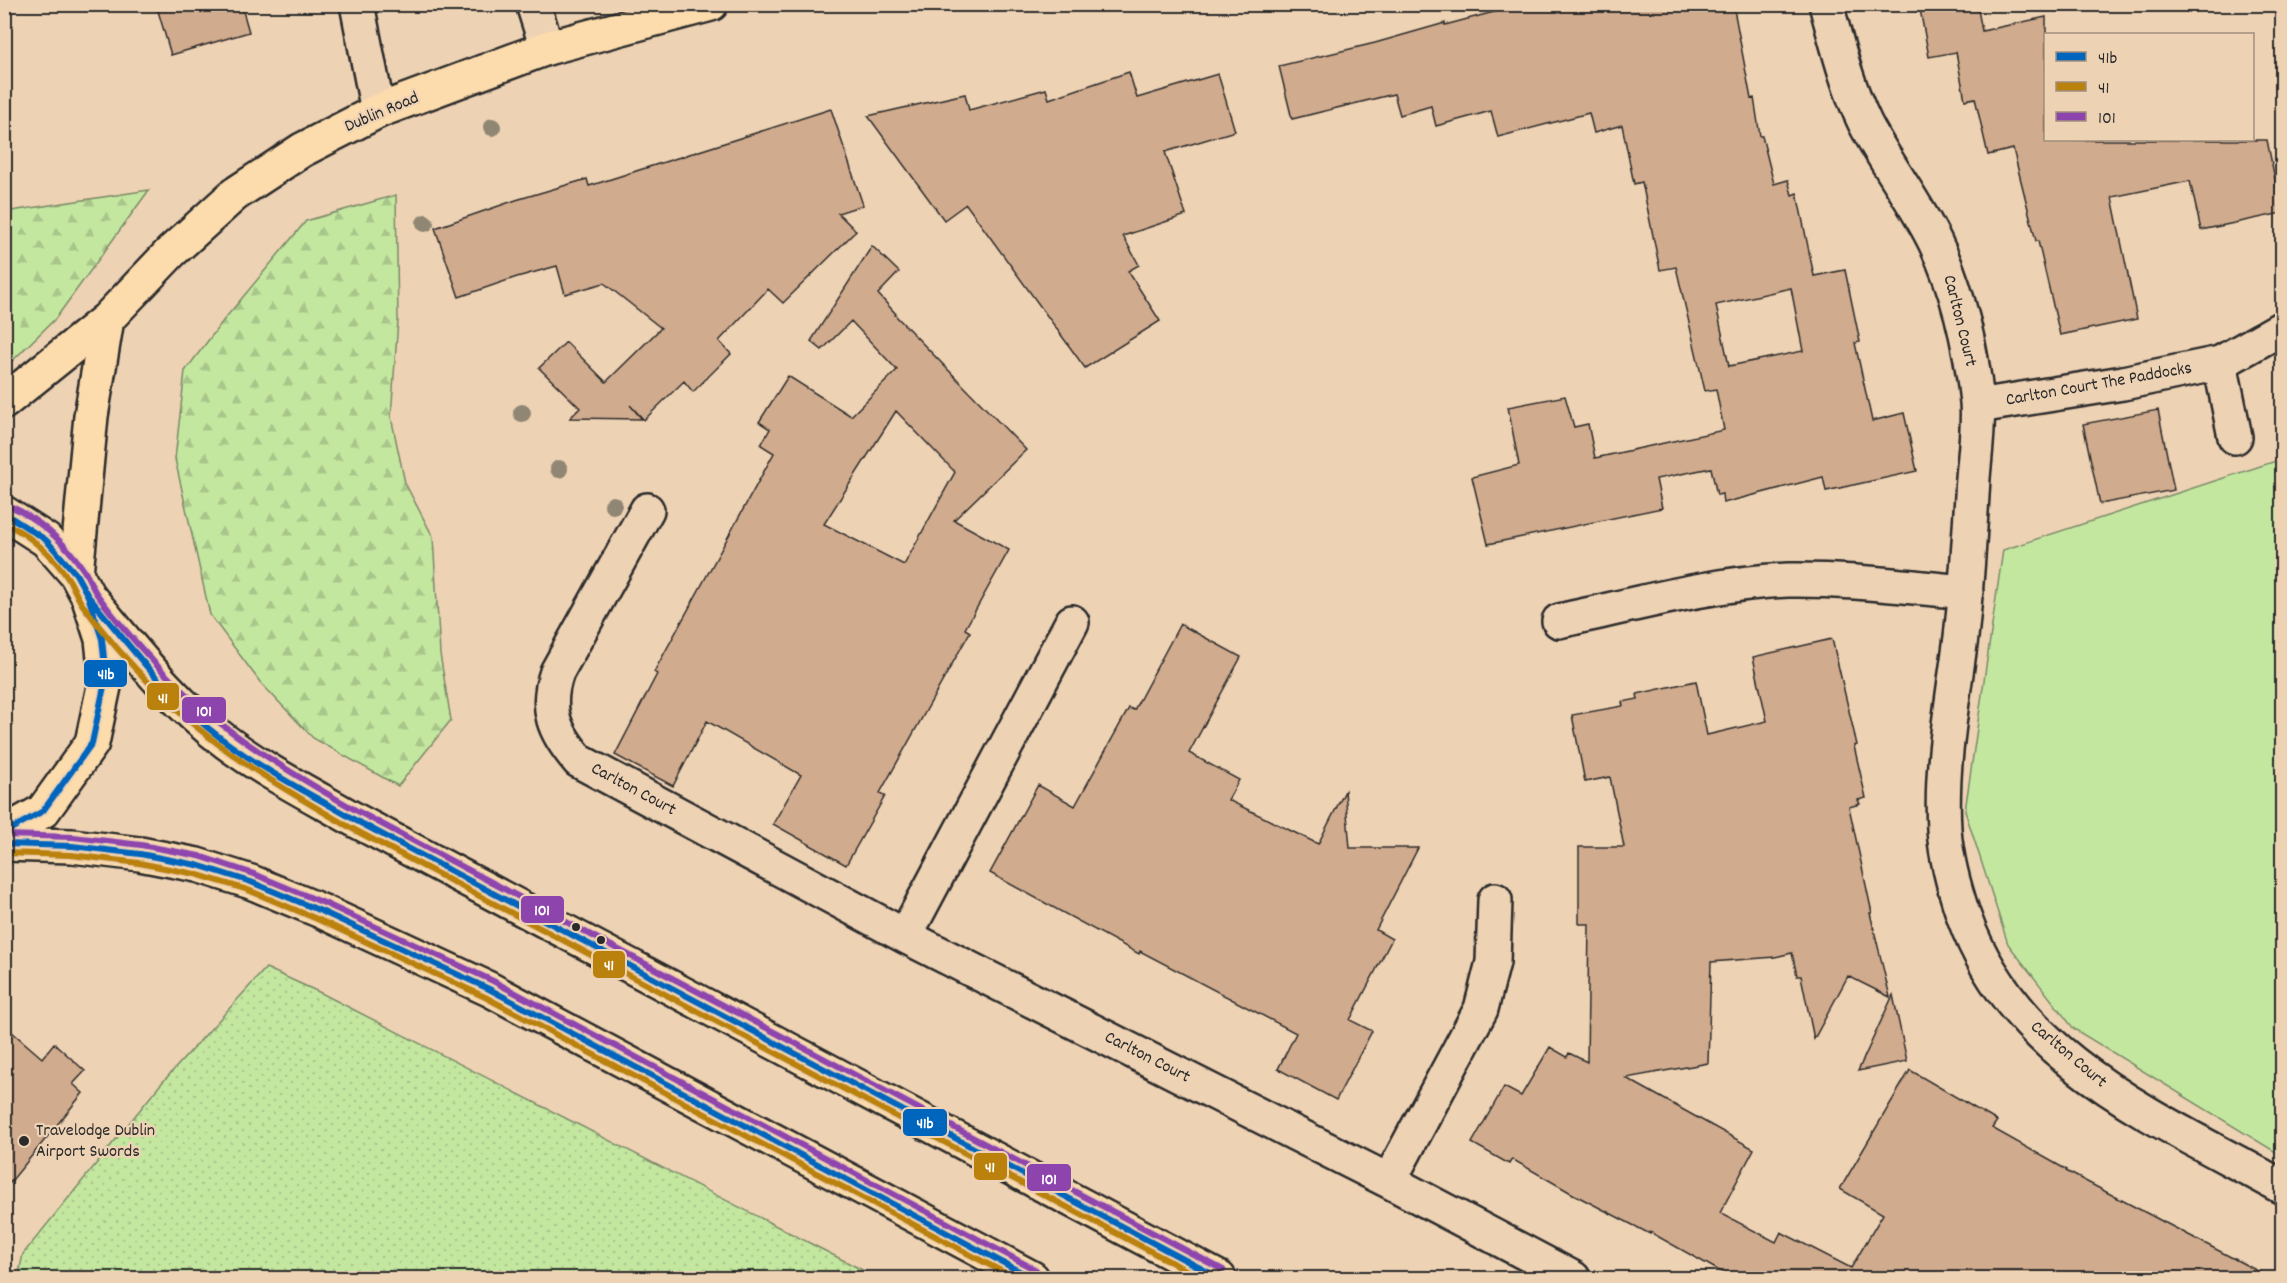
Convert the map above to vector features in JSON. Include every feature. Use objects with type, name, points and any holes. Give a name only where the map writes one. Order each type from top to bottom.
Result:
[{"type":"main road","name":"Dublin Road","points":[[4,402],[107,319],[171,252],[235,194],[302,150],[378,111],[547,48],[711,4]]},
{"type":"main road","points":[[4,833],[43,811],[92,743],[106,677],[102,639],[82,585],[91,416],[107,319]]},
{"type":"main road","points":[[4,513],[46,540],[157,678],[185,706],[225,742],[279,777],[355,820],[1219,1278]]},
{"type":"main road","points":[[4,844],[72,846],[140,854],[197,865],[251,882],[321,911],[489,989],[1032,1278]]},
{"type":"street","points":[[357,4],[378,111]]},
{"type":"street","points":[[533,4],[547,48]]},
{"type":"street","name":"Carlton Court","points":[[1826,4],[1840,54],[1864,121],[1934,241],[1955,290],[1969,352],[1977,406],[1966,592],[1943,786],[1944,832],[1953,885],[1970,934],[1992,978],[2020,1015],[2055,1050],[2092,1079],[2141,1109],[2283,1186]]},
{"type":"street","name":"Carlton Court The Paddocks","points":[[1977,406],[2123,382],[2220,363],[2283,328]]},
{"type":"street","points":[[2220,363],[2235,437]]},
{"type":"street","name":"Carlton Court","points":[[647,510],[557,672],[551,690],[551,710],[556,728],[566,746],[579,761],[906,936],[1389,1181],[1573,1278]]},
{"type":"street","points":[[1559,621],[1712,590],[1787,580],[1844,581],[1966,592]]},
{"type":"street","points":[[906,936],[1072,622]]},
{"type":"street","points":[[1389,1181],[1481,1008],[1492,962],[1495,900]]},
{"type":"green space","points":[[149,190],[56,318],[5,368],[5,212]]},
{"type":"green space","points":[[396,195],[398,320],[391,417],[405,483],[433,537],[440,654],[451,720],[398,786],[313,738],[260,682],[210,615],[175,459],[185,371],[223,321],[306,221]]},
{"type":"green space","points":[[2282,459],[2282,1156],[2074,1029],[2008,944],[1965,811],[2003,550]]},
{"type":"green space","points":[[266,968],[323,994],[878,1278],[18,1278],[23,1254],[160,1085]]},
{"type":"building","points":[[156,4],[241,4],[249,32],[171,55]]},
{"type":"building","points":[[1524,4],[1733,4],[1751,99],[1754,98],[1760,136],[1762,136],[1774,184],[1788,180],[1792,195],[1797,193],[1814,276],[1845,270],[1860,342],[1855,343],[1872,421],[1904,413],[1917,471],[1826,491],[1823,477],[1723,503],[1722,494],[1717,495],[1711,468],[1656,479],[1662,508],[1488,544],[1472,477],[1519,465],[1508,407],[1565,396],[1574,427],[1588,424],[1595,458],[1724,430],[1716,389],[1705,391],[1676,267],[1660,270],[1642,182],[1634,184],[1622,125],[1594,133],[1589,113],[1498,137],[1491,111],[1436,126],[1431,106],[1400,115],[1394,94],[1292,119],[1279,66],[1375,43],[1445,23],[1445,25]],"holes":[[[1791,288],[1803,351],[1729,366],[1716,305]]]},
{"type":"building","points":[[1919,4],[1977,4],[1982,31],[2046,17],[2044,141],[2267,140],[2282,213],[2201,230],[2190,181],[2112,197],[2137,319],[2060,335],[2013,149],[1988,155],[1975,98],[1965,100],[1956,52],[1929,57]]},
{"type":"building","points":[[1129,72],[1137,98],[1218,74],[1235,131],[1165,152],[1186,215],[1123,236],[1139,265],[1128,271],[1160,321],[1085,368],[966,204],[944,220],[868,116],[965,94],[969,110],[1046,89],[1049,99]]},
{"type":"building","points":[[831,109],[863,205],[838,213],[856,231],[783,303],[768,289],[719,341],[731,354],[693,392],[684,381],[644,420],[630,405],[642,419],[570,418],[580,408],[539,368],[566,342],[606,382],[661,328],[604,283],[565,294],[557,266],[459,297],[435,228],[587,179],[589,186]]},
{"type":"building","points":[[872,246],[899,272],[878,294],[895,315],[1026,450],[954,520],[1009,550],[965,629],[970,632],[880,793],[885,796],[846,865],[773,824],[801,775],[707,721],[673,786],[615,755],[657,674],[654,672],[774,453],[761,445],[770,429],[759,422],[788,376],[851,416],[897,370],[851,321],[822,350],[811,341]],"holes":[[[896,411],[955,472],[904,565],[824,524]]]},
{"type":"building","points":[[2158,410],[2174,490],[2100,504],[2083,424]]},
{"type":"building","points":[[1180,624],[1241,657],[1189,753],[1239,780],[1228,800],[1318,844],[1345,791],[1350,848],[1418,848],[1376,930],[1392,939],[1350,1020],[1372,1031],[1336,1100],[1278,1069],[1296,1033],[1140,951],[1139,954],[990,873],[1038,785],[1075,806],[1129,708],[1134,710]]},
{"type":"building","points":[[1832,639],[1857,745],[1854,746],[1866,798],[1858,800],[1860,804],[1849,807],[1872,913],[1870,913],[1890,997],[1848,976],[1814,1039],[1801,976],[1797,976],[1792,953],[1775,957],[1711,962],[1708,1063],[1626,1078],[1754,1149],[1720,1213],[1776,1242],[1781,1232],[1851,1268],[1883,1214],[1840,1189],[1910,1070],[1997,1121],[1992,1128],[2066,1171],[2271,1278],[1732,1278],[1512,1159],[1509,1164],[1472,1143],[1504,1087],[1521,1096],[1550,1047],[1567,1057],[1569,1053],[1587,1062],[1589,924],[1579,924],[1579,847],[1624,847],[1610,777],[1585,782],[1572,715],[1623,706],[1622,702],[1638,699],[1637,694],[1696,681],[1707,735],[1767,721],[1753,657]]},
{"type":"building","points":[[1893,995],[1907,1061],[1858,1071]]},
{"type":"building","name":"Travelodge Dublin Airport Swords","points":[[4,1025],[42,1058],[54,1043],[85,1071],[73,1084],[83,1093],[4,1190]]},
{"type":"transit line","name":"101","points":[[8,505],[40,524],[68,549],[85,572],[96,593],[121,625],[188,697],[234,734],[283,767],[359,812],[1223,1270]]},
{"type":"transit line","name":"41b","points":[[4,513],[46,540],[76,574],[88,596],[102,639],[106,677],[92,743],[43,811],[4,833]]},
{"type":"transit line","name":"41","points":[[4,523],[32,540],[49,555],[69,580],[82,604],[108,637],[144,678],[176,709],[199,729],[272,781],[351,828],[1201,1278]]},
{"type":"transit line","name":"41b","points":[[88,596],[175,698],[225,741],[280,777],[355,820],[1219,1278]]},
{"type":"transit line","name":"101","points":[[4,835],[73,837],[141,845],[199,856],[254,874],[324,903],[493,981],[1036,1270]]},
{"type":"transit line","name":"41b","points":[[4,844],[72,846],[140,854],[197,865],[251,882],[321,911],[489,989],[1032,1278]]},
{"type":"transit line","name":"41","points":[[4,853],[71,855],[139,863],[195,874],[248,890],[317,919],[485,997],[1014,1278]]},
{"type":"place","name":"Travelodge Dublin Airport Swords","points":[[24,1141]]}]
